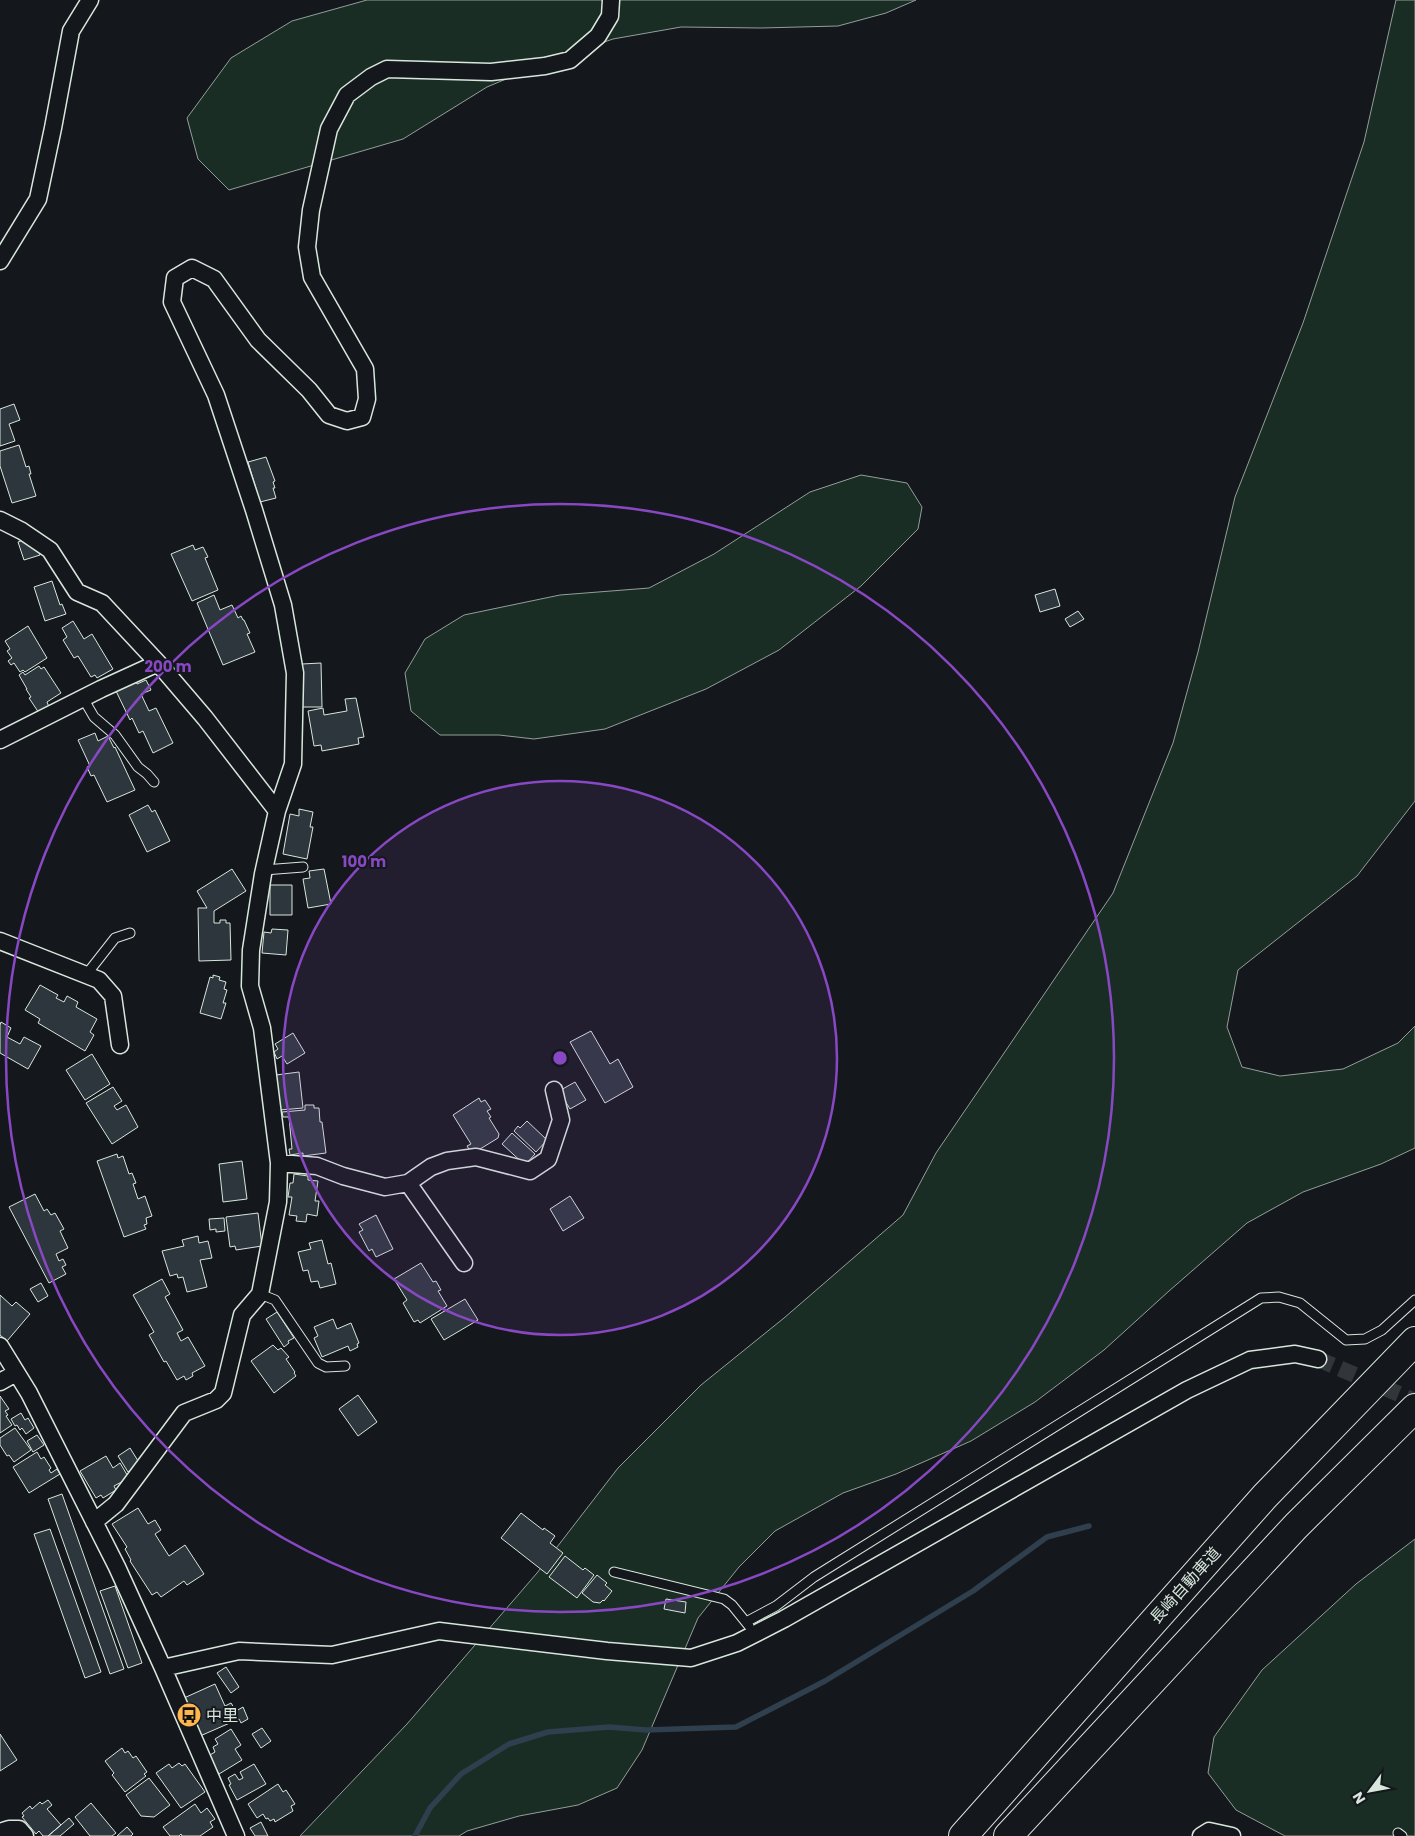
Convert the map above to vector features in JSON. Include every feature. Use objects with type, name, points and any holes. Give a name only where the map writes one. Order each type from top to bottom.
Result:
[{"type":"highway","name":"長崎自動車道","points":[[963,1836],[1265,1496],[1415,1341]]},
{"type":"highway","points":[[1008,1836],[1296,1526],[1415,1408]]},
{"type":"street","points":[[0,261],[38,199],[71,31],[90,0]]},
{"type":"street","points":[[94,1522],[116,1504],[184,1413],[216,1400],[223,1393],[242,1315],[260,1294],[278,1202],[279,1163],[262,1028],[250,986],[251,950],[264,870],[277,811],[293,764],[294,673],[283,605],[216,395],[172,302],[174,278],[192,268],[214,279],[258,340],[309,390],[329,415],[347,421],[362,416],[367,399],[365,369],[312,277],[306,247],[311,210],[329,129],[347,95],[370,76],[387,68],[491,72],[545,66],[570,60],[598,36],[610,16],[611,0]]},
{"type":"street","points":[[0,520],[22,531],[50,550],[77,592],[102,603],[158,663],[205,718],[277,811]]},
{"type":"street","points":[[0,740],[158,663]]},
{"type":"street","points":[[0,941],[99,980],[114,996],[120,1045]]},
{"type":"street","points":[[279,1163],[317,1166],[343,1176],[385,1187],[408,1183],[431,1167],[447,1161],[476,1157],[530,1171],[548,1159],[561,1120],[554,1090]]},
{"type":"street","points":[[408,1183],[464,1263]]},
{"type":"street","points":[[0,1346],[29,1393],[94,1522],[163,1668],[231,1834]]},
{"type":"street","points":[[163,1668],[239,1651],[332,1655],[439,1631],[597,1650],[691,1658],[737,1643],[750,1628],[784,1619],[1187,1390],[1250,1360],[1295,1354],[1318,1358]]},
{"type":"street","points":[[0,1382],[16,1373]]},
{"type":"street","points":[[0,1832],[9,1829],[19,1829],[25,1836]]},
{"type":"street","points":[[1201,1836],[1209,1831],[1232,1836]]},
{"type":"lane","points":[[83,698],[94,716],[115,735],[138,767],[154,782]]},
{"type":"lane","points":[[264,870],[304,868]]},
{"type":"lane","points":[[86,975],[115,938],[130,932]]},
{"type":"lane","points":[[260,1294],[274,1300],[318,1363],[326,1367],[345,1366]]},
{"type":"lane","points":[[614,1572],[724,1600],[732,1605],[750,1628],[814,1577],[1261,1298],[1279,1297],[1300,1302],[1346,1340],[1365,1339],[1382,1330],[1415,1300]]},
{"type":"green space","points":[[367,0],[916,0],[886,13],[838,26],[761,28],[681,27],[613,39],[549,61],[487,87],[403,139],[229,190],[198,159],[187,118],[231,58],[292,21]]},
{"type":"green space","points":[[1396,0],[1415,0],[1415,801],[1357,876],[1238,970],[1227,1027],[1242,1067],[1280,1076],[1343,1069],[1398,1043],[1415,1026],[1415,1148],[1381,1164],[1303,1192],[1247,1223],[1104,1350],[1035,1402],[971,1441],[896,1474],[843,1493],[775,1531],[739,1567],[698,1618],[642,1750],[617,1788],[578,1805],[519,1816],[467,1831],[459,1836],[300,1836],[407,1724],[537,1573],[618,1468],[701,1385],[784,1318],[903,1215],[936,1153],[1113,893],[1173,743],[1198,652],[1235,497],[1303,323],[1364,142]]},
{"type":"green space","points":[[861,475],[907,483],[922,507],[918,529],[861,586],[779,650],[706,689],[605,729],[534,739],[499,735],[440,735],[411,711],[405,673],[425,639],[464,615],[560,595],[649,588],[714,554],[810,492]]},
{"type":"green space","points":[[1415,1539],[1415,1836],[1285,1836],[1236,1810],[1208,1773],[1214,1737],[1262,1670],[1356,1584]]},
{"type":"building","points":[[14,404],[20,420],[9,424],[15,441],[0,446],[0,409]]},
{"type":"building","points":[[19,445],[26,467],[29,466],[31,474],[29,474],[36,496],[12,503],[0,466],[0,451]]},
{"type":"building","points":[[266,457],[275,481],[273,482],[275,488],[273,488],[276,498],[260,502],[248,462]]},
{"type":"building","points":[[23,540],[38,549],[40,555],[24,560],[18,542]]},
{"type":"building","points":[[193,545],[195,550],[203,547],[208,557],[205,558],[218,590],[192,601],[171,554]]},
{"type":"building","points":[[52,581],[60,605],[62,604],[66,614],[45,621],[34,587]]},
{"type":"building","points":[[1055,589],[1060,606],[1040,612],[1035,595]]},
{"type":"building","points":[[214,595],[220,610],[232,605],[238,618],[241,616],[244,620],[250,633],[247,634],[255,652],[223,665],[197,603]]},
{"type":"building","points":[[1078,611],[1084,619],[1070,627],[1065,619]]},
{"type":"building","points":[[73,621],[84,639],[92,634],[113,669],[97,678],[95,675],[91,677],[78,656],[74,658],[63,640],[67,637],[62,628]]},
{"type":"building","points":[[28,626],[47,658],[25,672],[23,670],[20,672],[14,663],[11,665],[8,661],[12,658],[7,651],[10,649],[5,641]]},
{"type":"building","points":[[321,663],[322,707],[302,707],[302,664]]},
{"type":"building","points":[[39,666],[41,669],[44,667],[61,693],[47,702],[49,707],[39,713],[29,698],[31,697],[19,675],[23,672],[25,675]]},
{"type":"building","points":[[146,680],[151,690],[141,694],[149,711],[156,708],[173,743],[153,753],[143,731],[139,733],[132,718],[130,720],[116,691],[136,682],[137,684]]},
{"type":"building","points":[[356,698],[364,737],[358,738],[359,744],[322,751],[321,745],[314,746],[308,711],[323,708],[324,715],[347,711],[345,699]]},
{"type":"building","points":[[95,733],[98,741],[108,736],[135,790],[107,802],[94,775],[91,776],[87,767],[90,766],[78,740]]},
{"type":"building","points":[[148,805],[152,812],[155,810],[170,841],[147,852],[129,815]]},
{"type":"building","points":[[299,809],[313,812],[310,827],[313,827],[307,859],[283,854],[290,814],[299,816]]},
{"type":"building","points":[[232,869],[246,891],[214,911],[214,923],[226,920],[226,923],[230,923],[231,960],[199,961],[198,908],[207,908],[197,891]]},
{"type":"building","points":[[324,869],[331,904],[308,908],[303,879],[310,878],[309,871]]},
{"type":"building","points":[[270,885],[292,885],[292,915],[270,915]]},
{"type":"building","points":[[272,929],[288,930],[286,955],[262,953],[264,932],[271,933]]},
{"type":"building","points":[[213,975],[220,977],[219,980],[226,982],[224,989],[227,990],[223,1003],[226,1003],[221,1019],[200,1013],[210,977],[213,978]]},
{"type":"building","points":[[40,985],[58,995],[56,998],[64,1002],[67,996],[78,1002],[76,1007],[97,1019],[90,1032],[94,1035],[85,1051],[38,1023],[40,1019],[25,1010]]},
{"type":"building","points":[[1,1022],[11,1028],[7,1037],[20,1044],[24,1037],[41,1046],[28,1069],[0,1053]]},
{"type":"building","points":[[591,1031],[610,1064],[618,1059],[633,1087],[605,1103],[570,1042]]},
{"type":"building","points":[[293,1033],[305,1053],[287,1064],[282,1056],[277,1059],[274,1052],[278,1049],[275,1044]]},
{"type":"building","points":[[92,1054],[110,1084],[85,1100],[66,1070]]},
{"type":"building","points":[[299,1072],[303,1108],[280,1110],[276,1075]]},
{"type":"building","points":[[575,1082],[586,1100],[570,1109],[559,1091]]},
{"type":"building","points":[[113,1087],[122,1101],[114,1106],[117,1110],[126,1105],[138,1127],[112,1144],[86,1103]]},
{"type":"building","points":[[479,1098],[481,1102],[485,1100],[491,1109],[487,1111],[491,1117],[489,1118],[499,1134],[498,1138],[472,1154],[467,1146],[471,1144],[453,1115]]},
{"type":"building","points":[[305,1105],[314,1105],[314,1108],[319,1108],[326,1153],[303,1156],[303,1153],[290,1155],[289,1149],[292,1149],[289,1117],[283,1117],[282,1112],[305,1110]]},
{"type":"building","points":[[527,1121],[547,1140],[536,1152],[514,1131],[518,1126],[520,1128]]},
{"type":"building","points":[[512,1133],[535,1154],[525,1165],[502,1144]]},
{"type":"building","points":[[117,1154],[118,1158],[123,1156],[129,1174],[132,1173],[136,1183],[133,1184],[138,1199],[145,1196],[152,1216],[146,1218],[147,1224],[144,1225],[146,1229],[124,1237],[97,1161]]},
{"type":"building","points":[[242,1161],[247,1199],[223,1202],[219,1164]]},
{"type":"building","points":[[294,1174],[308,1176],[308,1180],[318,1181],[315,1201],[319,1201],[317,1216],[307,1214],[306,1222],[296,1221],[297,1216],[289,1215],[292,1197],[288,1197],[290,1183],[293,1183]]},
{"type":"building","points":[[35,1194],[44,1211],[47,1209],[51,1215],[55,1213],[64,1229],[60,1231],[68,1248],[56,1254],[59,1261],[63,1259],[66,1265],[62,1267],[66,1274],[49,1283],[9,1207]]},
{"type":"building","points":[[570,1196],[584,1218],[563,1231],[550,1209]]},
{"type":"building","points":[[258,1213],[262,1246],[236,1250],[235,1246],[230,1247],[226,1217]]},
{"type":"building","points":[[376,1215],[393,1249],[376,1257],[372,1249],[369,1251],[359,1232],[363,1230],[359,1224]]},
{"type":"building","points":[[224,1218],[225,1231],[216,1232],[216,1229],[210,1230],[209,1219]]},
{"type":"building","points":[[198,1236],[199,1243],[208,1241],[212,1258],[200,1260],[207,1287],[187,1292],[183,1277],[178,1278],[177,1274],[170,1276],[162,1251],[184,1246],[182,1240]]},
{"type":"building","points":[[322,1240],[328,1264],[331,1263],[336,1284],[320,1288],[318,1281],[311,1282],[308,1270],[303,1271],[298,1252],[311,1249],[309,1243]]},
{"type":"building","points":[[421,1263],[433,1282],[436,1281],[441,1290],[438,1291],[447,1306],[420,1323],[418,1320],[414,1322],[403,1303],[407,1300],[394,1279]]},
{"type":"building","points":[[162,1279],[170,1294],[165,1297],[183,1330],[177,1333],[181,1341],[188,1337],[205,1366],[192,1373],[193,1376],[186,1380],[184,1376],[177,1380],[166,1361],[164,1362],[149,1335],[154,1332],[133,1295]]},
{"type":"building","points":[[41,1283],[48,1296],[38,1302],[30,1289]]},
{"type":"building","points":[[0,1295],[12,1306],[16,1302],[30,1314],[7,1341],[0,1335]]},
{"type":"building","points":[[465,1299],[478,1320],[444,1340],[431,1319]]},
{"type":"building","points":[[277,1312],[294,1338],[288,1341],[289,1343],[284,1347],[266,1319]]},
{"type":"building","points":[[333,1319],[337,1329],[351,1323],[359,1343],[357,1344],[358,1347],[350,1351],[348,1346],[322,1357],[314,1338],[318,1336],[314,1327]]},
{"type":"building","points":[[273,1345],[278,1350],[281,1348],[289,1357],[286,1359],[296,1376],[274,1393],[251,1361]]},
{"type":"building","points":[[358,1395],[377,1422],[358,1436],[339,1409]]},
{"type":"building","points":[[0,1396],[9,1409],[5,1411],[12,1425],[0,1433]]},
{"type":"building","points":[[21,1413],[25,1420],[28,1418],[34,1428],[26,1434],[22,1428],[20,1430],[17,1425],[15,1426],[11,1419]]},
{"type":"building","points":[[15,1428],[31,1450],[14,1462],[9,1455],[7,1456],[0,1445],[0,1438]]},
{"type":"building","points":[[37,1435],[44,1445],[33,1452],[27,1441]]},
{"type":"building","points":[[130,1448],[140,1464],[128,1472],[118,1456]]},
{"type":"building","points":[[37,1452],[41,1459],[44,1457],[51,1468],[49,1470],[51,1473],[57,1469],[60,1474],[29,1493],[13,1467]]},
{"type":"building","points":[[106,1456],[113,1468],[120,1463],[129,1478],[114,1486],[116,1490],[103,1498],[101,1495],[96,1498],[80,1471]]},
{"type":"building","points":[[62,1494],[124,1669],[110,1674],[48,1499]]},
{"type":"building","points":[[138,1508],[148,1524],[155,1520],[161,1530],[155,1534],[169,1556],[185,1545],[204,1574],[187,1585],[184,1581],[161,1597],[157,1592],[152,1595],[130,1561],[125,1549],[127,1547],[112,1524]]},
{"type":"building","points":[[521,1513],[543,1530],[544,1528],[555,1536],[550,1543],[563,1553],[547,1574],[501,1538]]},
{"type":"building","points":[[50,1529],[101,1672],[85,1678],[34,1534]]},
{"type":"building","points":[[565,1556],[583,1570],[585,1568],[594,1575],[577,1598],[549,1577]]},
{"type":"building","points":[[597,1575],[607,1583],[605,1585],[612,1591],[600,1603],[593,1602],[582,1593]]},
{"type":"building","points":[[115,1586],[142,1663],[128,1668],[100,1591]]},
{"type":"building","points":[[666,1599],[686,1602],[685,1613],[664,1609]]},
{"type":"building","points":[[226,1667],[239,1687],[231,1693],[217,1673]]},
{"type":"building","points":[[215,1684],[225,1706],[231,1703],[236,1711],[243,1707],[248,1719],[241,1723],[239,1719],[200,1736],[184,1698]]},
{"type":"building","points":[[262,1728],[271,1741],[261,1748],[252,1734]]},
{"type":"building","points":[[231,1729],[241,1745],[235,1749],[242,1760],[219,1774],[208,1756],[215,1752],[213,1747],[218,1744],[215,1739]]},
{"type":"building","points":[[0,1734],[17,1760],[0,1771]]},
{"type":"building","points":[[122,1748],[125,1753],[128,1751],[133,1758],[136,1756],[147,1772],[144,1774],[146,1776],[125,1792],[112,1775],[114,1773],[105,1761]]},
{"type":"building","points":[[179,1763],[182,1766],[185,1764],[205,1792],[181,1808],[156,1773],[169,1764],[172,1768]]},
{"type":"building","points":[[254,1764],[266,1784],[237,1800],[229,1785],[231,1784],[228,1778],[235,1774],[239,1780],[243,1778],[240,1772]]},
{"type":"building","points":[[149,1778],[170,1805],[154,1817],[141,1816],[126,1795]]},
{"type":"building","points":[[278,1784],[283,1792],[286,1790],[295,1804],[291,1806],[293,1811],[275,1822],[274,1819],[270,1821],[268,1818],[266,1819],[263,1814],[257,1818],[248,1804]]},
{"type":"building","points":[[48,1800],[52,1805],[47,1809],[61,1825],[48,1836],[43,1836],[39,1831],[36,1834],[22,1817],[24,1816],[22,1813],[30,1806],[32,1809],[40,1802],[42,1804]]},
{"type":"building","points":[[91,1803],[116,1833],[112,1836],[90,1836],[75,1817]]},
{"type":"building","points":[[195,1804],[201,1813],[207,1808],[215,1819],[210,1822],[213,1827],[200,1836],[182,1836],[181,1834],[179,1836],[170,1836],[163,1827]]},
{"type":"building","points":[[69,1818],[74,1824],[60,1836],[48,1836]]},
{"type":"building","points":[[261,1822],[268,1836],[255,1836],[250,1828]]},
{"type":"building","points":[[127,1827],[133,1834],[131,1836],[117,1836]]},
{"type":"waterway","points":[[415,1836],[430,1808],[461,1774],[509,1744],[548,1732],[609,1727],[646,1730],[736,1727],[825,1681],[973,1591],[1047,1537],[1089,1526]]},
{"type":"tunnel","points":[[1318,1359],[1415,1401]]},
{"type":"place","name":"中里","points":[[189,1715]]}]
